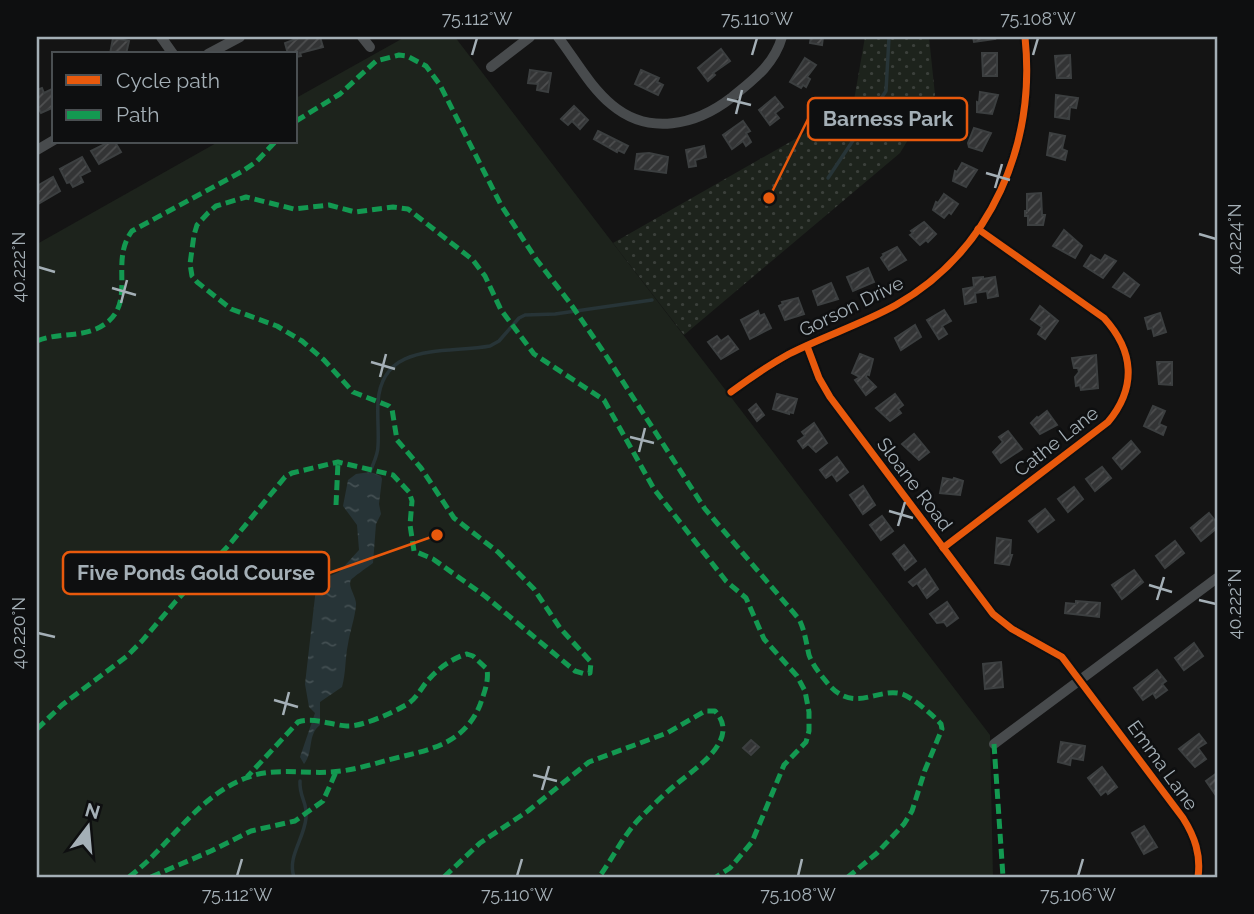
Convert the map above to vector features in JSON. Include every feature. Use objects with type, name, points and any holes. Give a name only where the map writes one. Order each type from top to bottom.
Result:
[{"type":"street","points":[[161,37],[172,52]]},
{"type":"street","points":[[212,52],[240,37]]},
{"type":"street","points":[[362,37],[370,47]]},
{"type":"street","points":[[491,66],[530,37]]},
{"type":"street","points":[[558,37],[612,105],[643,121],[669,125],[695,120],[720,106],[768,66],[782,37]]},
{"type":"street","name":"Gorson Drive","points":[[732,392],[763,369],[882,312],[914,293],[948,265],[978,229],[1005,183],[1019,141],[1028,83],[1025,37]]},
{"type":"street","name":"Cathe Lane","points":[[943,548],[1108,422],[1122,403],[1129,376],[1126,351],[1120,337],[1104,318],[978,229]]},
{"type":"street","name":"Sloane Road","points":[[807,346],[819,378],[830,397],[993,614],[1012,629],[1062,657],[1080,680]]},
{"type":"street","points":[[994,744],[1217,578]]},
{"type":"street","name":"Emma Lane","points":[[1080,680],[1191,831],[1199,857],[1198,877]]},
{"type":"shaded area","points":[[405,37],[455,37],[990,735],[993,877],[37,877],[37,244],[214,144],[298,144],[298,97]]},
{"type":"shaded area","points":[[865,37],[929,37],[935,95],[900,153],[684,335],[613,243],[853,106]]},
{"type":"water","points":[[370,472],[382,479],[379,504],[381,514],[376,524],[373,563],[350,582],[356,605],[342,687],[320,702],[320,725],[313,734],[304,764],[300,757],[315,713],[309,707],[305,684],[316,588],[321,580],[339,572],[359,550],[357,525],[343,506],[348,480],[356,474]]},
{"type":"building","points":[[301,37],[320,37],[323,47],[300,53],[301,56],[298,57],[298,52],[287,52],[285,43]]},
{"type":"building","points":[[811,37],[823,37],[822,45],[810,43]]},
{"type":"building","points":[[973,37],[994,37],[995,39],[974,42]]},
{"type":"building","points":[[113,38],[129,41],[126,52],[110,52]]},
{"type":"building","points":[[721,49],[730,61],[713,73],[715,75],[708,81],[698,68]]},
{"type":"building","points":[[982,53],[997,53],[997,76],[983,76]]},
{"type":"building","points":[[1070,55],[1071,78],[1057,78],[1055,56]]},
{"type":"building","points":[[805,58],[816,65],[807,77],[810,79],[806,87],[803,85],[801,88],[790,82]]},
{"type":"building","points":[[530,70],[551,73],[548,92],[537,90],[538,84],[528,83]]},
{"type":"building","points":[[641,70],[659,78],[657,82],[663,85],[658,95],[635,84]]},
{"type":"building","points":[[42,88],[44,93],[52,89],[52,108],[41,113],[37,105],[37,90]]},
{"type":"building","points":[[980,92],[998,95],[992,114],[977,112]]},
{"type":"building","points":[[1056,95],[1078,98],[1076,108],[1070,107],[1069,119],[1055,117]]},
{"type":"building","points":[[775,97],[783,107],[775,113],[779,118],[770,125],[759,110]]},
{"type":"building","points":[[574,106],[588,120],[580,129],[572,121],[568,125],[561,119]]},
{"type":"building","points":[[743,121],[750,131],[746,133],[751,142],[746,146],[743,141],[732,149],[723,135]]},
{"type":"building","points":[[974,128],[991,133],[982,151],[969,147]]},
{"type":"building","points":[[598,131],[628,146],[624,153],[594,139]]},
{"type":"building","points":[[1050,133],[1065,136],[1062,149],[1067,151],[1065,160],[1047,155]]},
{"type":"building","points":[[105,144],[116,144],[121,152],[99,164],[91,151]]},
{"type":"building","points":[[704,146],[706,157],[695,160],[696,166],[689,167],[686,150]]},
{"type":"building","points":[[649,153],[668,157],[666,173],[635,169],[637,154]]},
{"type":"building","points":[[82,157],[90,171],[80,176],[83,182],[73,187],[70,182],[67,183],[60,169]]},
{"type":"building","points":[[962,163],[977,170],[966,187],[953,181],[955,171],[957,172]]},
{"type":"building","points":[[53,177],[60,191],[38,204],[37,186]]},
{"type":"building","points":[[1041,193],[1042,215],[1045,215],[1043,225],[1028,225],[1028,216],[1025,216],[1027,194]]},
{"type":"building","points":[[944,194],[958,204],[951,214],[949,212],[944,218],[933,210]]},
{"type":"building","points":[[924,222],[936,234],[920,245],[910,235],[913,233],[911,231]]},
{"type":"building","points":[[1064,230],[1082,246],[1075,258],[1053,246]]},
{"type":"building","points":[[897,247],[906,260],[889,270],[881,258],[883,254]]},
{"type":"building","points":[[1091,255],[1101,261],[1105,255],[1116,261],[1103,278],[1084,266]]},
{"type":"building","points":[[868,268],[874,282],[853,291],[847,277]]},
{"type":"building","points":[[1124,273],[1139,285],[1130,297],[1113,287]]},
{"type":"building","points":[[995,277],[998,296],[988,298],[987,291],[975,293],[976,302],[965,304],[963,289],[974,287],[973,278]]},
{"type":"building","points":[[831,283],[838,299],[818,305],[813,291]]},
{"type":"building","points":[[798,298],[804,314],[785,320],[779,306],[782,302]]},
{"type":"building","points":[[1040,306],[1058,321],[1045,339],[1038,334],[1042,327],[1031,319]]},
{"type":"building","points":[[944,310],[951,321],[942,326],[947,334],[939,339],[927,320]]},
{"type":"building","points":[[758,311],[760,316],[764,314],[771,328],[750,339],[741,320]]},
{"type":"building","points":[[1160,313],[1166,332],[1154,336],[1152,328],[1148,329],[1145,318]]},
{"type":"building","points":[[915,325],[921,337],[901,350],[895,338]]},
{"type":"building","points":[[717,336],[721,341],[728,336],[738,349],[721,359],[708,342]]},
{"type":"building","points":[[860,354],[873,359],[866,377],[876,387],[866,395],[855,380],[860,377],[852,373]]},
{"type":"building","points":[[1096,355],[1098,388],[1081,390],[1080,385],[1076,386],[1075,377],[1079,372],[1078,368],[1074,368],[1072,358]]},
{"type":"building","points":[[1157,362],[1172,362],[1172,385],[1159,384]]},
{"type":"building","points":[[777,394],[797,399],[793,413],[773,409]]},
{"type":"building","points":[[895,394],[903,405],[898,409],[901,413],[890,421],[876,408]]},
{"type":"building","points":[[756,404],[764,415],[757,421],[749,410]]},
{"type":"building","points":[[1153,406],[1165,411],[1159,424],[1166,427],[1163,435],[1144,426]]},
{"type":"building","points":[[1047,411],[1057,425],[1040,434],[1031,423]]},
{"type":"building","points":[[814,423],[827,443],[816,452],[808,444],[803,448],[798,441],[805,436],[802,432]]},
{"type":"building","points":[[1008,431],[1022,449],[1001,463],[993,452],[1003,442],[999,437]]},
{"type":"building","points":[[914,434],[929,452],[919,460],[902,444]]},
{"type":"building","points":[[1131,441],[1140,452],[1122,469],[1113,458]]},
{"type":"building","points":[[837,457],[848,472],[837,481],[832,474],[826,478],[820,470]]},
{"type":"building","points":[[1102,467],[1111,478],[1095,491],[1086,479]]},
{"type":"building","points":[[943,478],[963,481],[960,495],[940,493]]},
{"type":"building","points":[[863,486],[875,505],[863,514],[850,495]]},
{"type":"building","points":[[1074,487],[1083,499],[1068,512],[1058,499]]},
{"type":"building","points":[[1045,509],[1054,520],[1038,532],[1029,521]]},
{"type":"building","points":[[1209,513],[1217,523],[1217,528],[1201,541],[1191,528]]},
{"type":"building","points":[[882,516],[893,531],[881,540],[870,525]]},
{"type":"building","points":[[997,538],[1011,540],[1012,555],[1009,565],[995,563]]},
{"type":"building","points":[[1175,541],[1184,553],[1165,568],[1156,556]]},
{"type":"building","points":[[904,545],[916,561],[905,570],[893,554]]},
{"type":"building","points":[[925,569],[938,589],[927,598],[917,583],[913,586],[909,582]]},
{"type":"building","points":[[1134,570],[1143,582],[1122,599],[1112,585]]},
{"type":"building","points":[[1076,601],[1100,603],[1099,617],[1065,613],[1066,603],[1076,604]]},
{"type":"building","points":[[947,602],[958,618],[947,626],[944,622],[937,623],[930,614]]},
{"type":"building","points":[[1194,643],[1203,656],[1184,670],[1175,658]]},
{"type":"building","points":[[1001,662],[1003,687],[985,689],[983,664]]},
{"type":"building","points":[[1157,670],[1166,681],[1162,684],[1167,690],[1156,698],[1153,693],[1143,700],[1134,688]]},
{"type":"building","points":[[1199,734],[1206,743],[1198,748],[1206,759],[1195,767],[1179,749]]},
{"type":"building","points":[[751,740],[759,747],[751,755],[743,748]]},
{"type":"building","points":[[1061,742],[1085,746],[1083,760],[1071,758],[1070,765],[1058,762]]},
{"type":"building","points":[[1102,767],[1117,787],[1108,794],[1106,791],[1101,795],[1088,778]]},
{"type":"building","points":[[1217,773],[1217,797],[1206,781]]},
{"type":"building","points":[[1144,826],[1157,847],[1144,854],[1132,833]]},
{"type":"waterway","points":[[828,178],[886,91],[889,37]]},
{"type":"waterway","points":[[370,472],[378,449],[378,402],[382,382],[391,369],[404,360],[436,351],[490,346],[499,341],[519,318],[525,315],[555,314],[652,300]]},
{"type":"waterway","points":[[294,877],[294,855],[306,818],[300,781]]},
{"type":"marked path","points":[[298,120],[340,94],[376,61],[399,55],[426,66],[440,85],[501,205],[536,259],[605,354],[705,509],[799,619],[809,655],[821,676],[839,694],[848,698],[902,694],[941,724],[942,729],[912,811],[904,824],[877,853],[848,877]]},
{"type":"marked path","points":[[37,341],[96,329],[110,320],[118,309],[121,297],[122,257],[132,231],[241,172],[256,162],[273,144]]},
{"type":"marked path","points":[[37,729],[62,705],[127,656],[142,641],[229,545],[285,477],[338,462],[393,475],[409,492],[412,501],[410,525],[414,551],[433,559],[485,596],[575,671],[590,673],[591,662],[560,628],[534,589],[498,552],[454,518],[421,468],[397,440],[392,409],[389,406],[353,392],[324,360],[302,341],[277,326],[231,309],[192,276],[190,264],[197,225],[216,206],[246,197],[294,209],[329,205],[355,212],[393,207],[408,209],[473,260],[485,276],[501,310],[534,354],[604,400],[654,489],[726,581],[746,598],[764,639],[797,676],[805,691],[809,712],[806,742],[784,765],[752,842],[730,868],[716,877]]},
{"type":"marked path","points":[[336,505],[338,462]]},
{"type":"marked path","points":[[129,877],[212,797],[246,778],[277,772],[353,769],[430,749],[454,738],[473,719],[480,705],[487,683],[487,669],[467,654],[438,670],[408,703],[376,719],[347,726],[316,721],[298,722],[247,777]]},
{"type":"marked path","points":[[444,877],[480,843],[528,811],[589,762],[667,733],[705,711],[715,711],[722,722],[723,733],[719,743],[703,762],[639,819],[599,877]]},
{"type":"marked path","points":[[994,744],[1003,877]]},
{"type":"marked path","points":[[151,877],[251,831],[295,821],[323,801],[336,772]]},
{"type":"cycle path","points":[[731,392],[789,354],[896,305],[930,282],[958,255],[982,224],[1001,190],[1014,154],[1023,116],[1027,77],[1025,37]]},
{"type":"cycle path","points":[[943,548],[1108,422],[1124,396],[1127,382],[1126,356],[1121,343],[1104,318],[978,229]]},
{"type":"cycle path","points":[[807,346],[819,378],[830,397],[993,614],[1012,629],[1062,657],[1183,818],[1196,846],[1198,877]]},
{"type":"place","name":"Barness Park","points":[[769,198]]},
{"type":"place","name":"Five Ponds Gold Course","points":[[437,535]]}]
